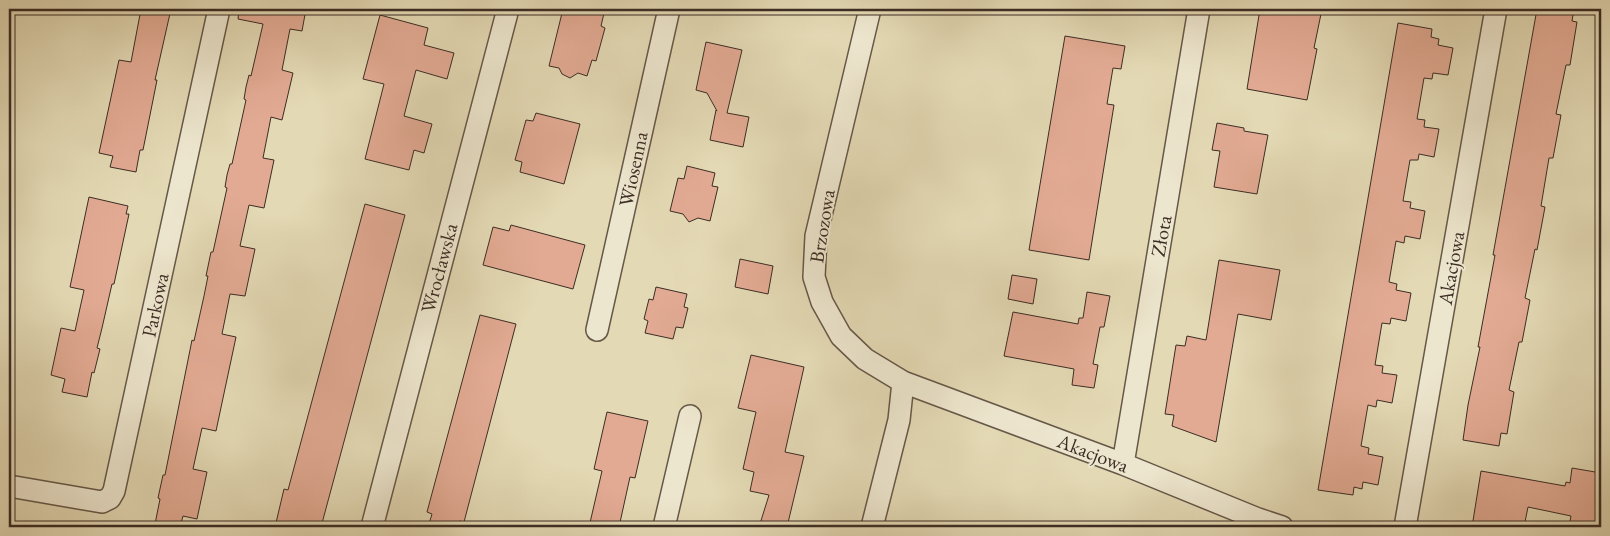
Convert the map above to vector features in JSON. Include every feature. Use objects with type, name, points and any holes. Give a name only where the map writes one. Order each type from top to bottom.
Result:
[{"type":"street","name":"Parkowa","points":[[9,486],[102,502],[110,498],[114,491],[219,9]]},
{"type":"street","name":"Wrocławska","points":[[372,527],[508,9]]},
{"type":"street","name":"Wiosenna","points":[[598,330],[669,9]]},
{"type":"street","name":"Brzozowa","points":[[870,9],[816,236],[814,277],[822,302],[841,336],[865,359],[903,382]]},
{"type":"street","name":"Złota","points":[[1123,464],[1199,9]]},
{"type":"street","name":"Akacjowa","points":[[1406,527],[1496,9]]},
{"type":"street","name":"Akacjowa","points":[[903,382],[1123,464],[1282,527]]},
{"type":"street","points":[[872,527],[899,420],[903,382]]},
{"type":"street","points":[[664,527],[690,416]]},
{"type":"building","points":[[141,9],[171,9],[155,80],[157,80],[143,150],[140,150],[136,172],[110,167],[113,156],[99,153],[119,60],[131,62]]},
{"type":"building","points":[[239,9],[306,9],[302,31],[290,29],[282,70],[293,73],[282,120],[271,117],[263,158],[274,160],[264,208],[249,205],[240,246],[255,249],[245,296],[230,294],[222,334],[236,337],[216,431],[202,428],[193,469],[207,472],[197,519],[183,516],[180,527],[169,527],[155,524],[160,499],[158,498],[163,475],[165,475],[192,340],[194,341],[204,296],[211,252],[213,252],[227,188],[225,187],[227,175],[230,164],[232,164],[246,100],[244,99],[246,87],[249,75],[251,76],[263,24],[238,19]]},
{"type":"building","points":[[563,9],[605,9],[601,26],[605,28],[596,61],[592,60],[587,76],[578,73],[570,78],[562,74],[559,68],[549,66]]},
{"type":"building","points":[[1260,9],[1322,9],[1314,48],[1317,49],[1307,100],[1247,89]]},
{"type":"building","points":[[1537,9],[1574,9],[1572,21],[1577,22],[1570,65],[1566,65],[1556,114],[1561,115],[1553,158],[1549,158],[1541,206],[1545,207],[1525,298],[1530,300],[1522,342],[1519,342],[1509,390],[1514,392],[1507,434],[1501,433],[1499,446],[1463,440],[1495,255],[1493,255]]},
{"type":"building","points":[[380,15],[428,28],[424,45],[454,53],[447,79],[416,70],[404,116],[432,124],[424,153],[414,150],[409,170],[365,159],[384,84],[363,79]]},
{"type":"building","points":[[1398,23],[1432,29],[1431,37],[1439,39],[1438,45],[1453,48],[1448,75],[1433,73],[1432,79],[1424,78],[1417,119],[1425,120],[1424,127],[1439,129],[1434,157],[1419,154],[1418,160],[1410,160],[1403,201],[1411,202],[1410,208],[1425,211],[1420,239],[1405,236],[1404,243],[1396,241],[1389,282],[1397,284],[1396,290],[1411,293],[1406,321],[1391,318],[1390,324],[1382,323],[1375,365],[1383,366],[1382,373],[1397,375],[1392,403],[1377,400],[1376,407],[1368,405],[1361,446],[1369,448],[1368,454],[1383,457],[1378,485],[1363,482],[1362,489],[1354,487],[1353,495],[1318,490]]},
{"type":"building","points":[[1065,36],[1125,46],[1121,69],[1113,68],[1107,104],[1114,105],[1089,260],[1029,250]]},
{"type":"building","points":[[706,42],[742,50],[727,113],[749,117],[743,147],[710,140],[717,111],[707,93],[696,90]]},
{"type":"building","points":[[536,113],[580,124],[564,184],[520,172],[522,162],[515,160],[526,120],[533,121]]},
{"type":"building","points":[[1217,123],[1244,128],[1244,131],[1268,135],[1257,194],[1214,187],[1220,151],[1212,150]]},
{"type":"building","points":[[687,166],[715,173],[712,186],[718,187],[710,221],[698,218],[689,222],[683,214],[670,211],[678,178],[684,179]]},
{"type":"building","points":[[89,197],[128,206],[126,214],[129,214],[114,284],[112,284],[97,348],[100,349],[94,373],[92,372],[87,397],[62,392],[65,379],[51,375],[61,328],[75,331],[84,290],[70,287]]},
{"type":"building","points":[[365,204],[405,215],[321,527],[275,527],[284,489],[288,490]]},
{"type":"building","points":[[511,225],[585,245],[573,289],[483,265],[493,227],[509,231]]},
{"type":"building","points":[[740,259],[773,266],[768,294],[735,287]]},
{"type":"building","points":[[1219,260],[1280,270],[1271,320],[1238,314],[1216,442],[1172,426],[1174,415],[1165,414],[1176,345],[1185,346],[1187,336],[1206,340]]},
{"type":"building","points":[[1012,275],[1037,279],[1033,304],[1008,299]]},
{"type":"building","points":[[656,287],[687,294],[684,307],[688,308],[683,328],[676,327],[673,339],[645,333],[648,321],[644,319],[649,299],[653,300]]},
{"type":"building","points":[[1087,292],[1110,296],[1104,327],[1100,327],[1093,364],[1098,365],[1094,388],[1072,385],[1074,369],[1004,356],[1013,312],[1078,324],[1079,318],[1083,318]]},
{"type":"building","points":[[480,315],[516,324],[464,522],[459,521],[458,527],[428,527],[432,514],[427,512]]},
{"type":"building","points":[[751,355],[804,367],[785,452],[804,456],[787,527],[759,527],[769,495],[750,491],[754,472],[743,469],[756,412],[738,408]]},
{"type":"building","points":[[607,412],[648,421],[635,478],[630,477],[619,527],[589,527],[602,471],[594,469]]},
{"type":"building","points":[[1572,468],[1601,473],[1601,520],[1598,519],[1597,527],[1569,527],[1571,516],[1528,507],[1524,527],[1472,527],[1481,471],[1565,486],[1566,482],[1570,483]]}]
